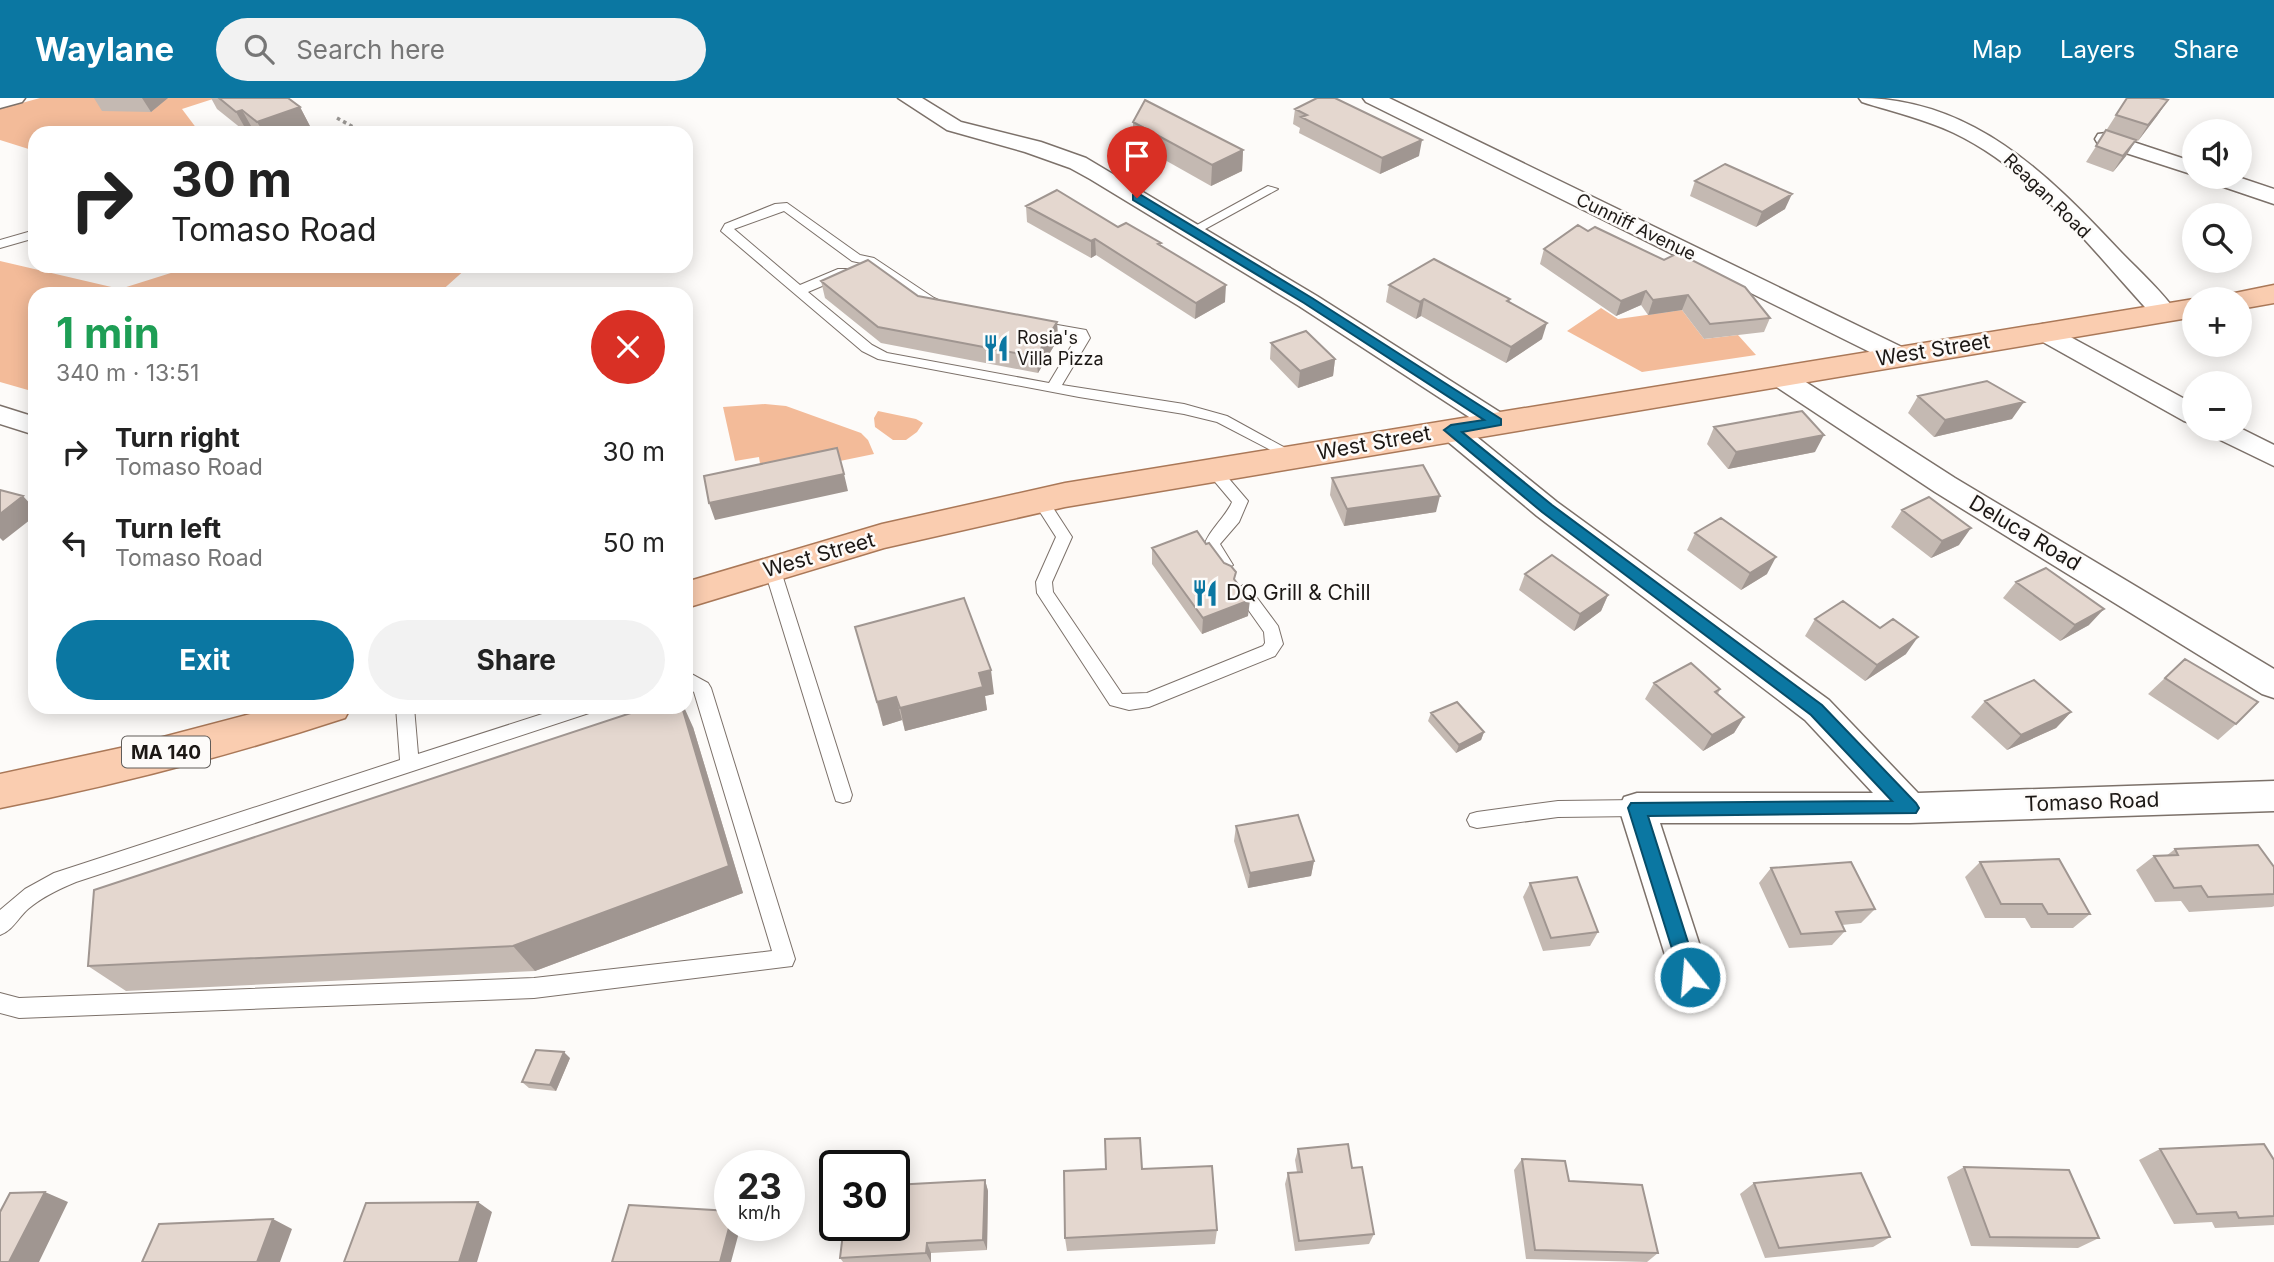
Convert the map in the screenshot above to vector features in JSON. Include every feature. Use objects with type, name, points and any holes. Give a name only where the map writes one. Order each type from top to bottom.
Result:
[{"type":"main road","points":[[2252,298],[2274,294]]},
{"type":"main road","name":"West Street","points":[[693,588],[882,536],[1041,501],[1293,456],[2179,310]]},
{"type":"main road","name":"MA 140","points":[[0,791],[50,782],[307,714]]},
{"type":"street","points":[[0,102],[15,98]]},
{"type":"street","points":[[908,98],[954,126],[1033,147],[1078,163],[1352,328],[1496,422]]},
{"type":"street","name":"Cunniff Avenue","points":[[1373,98],[1899,356]]},
{"type":"street","name":"Reagan Road","points":[[1869,98],[1952,125],[2007,155],[2179,310]]},
{"type":"street","points":[[2106,139],[2182,165]]},
{"type":"street","points":[[2251,189],[2274,197]]},
{"type":"street","points":[[2043,332],[2182,408]]},
{"type":"street","name":"Deluca Road","points":[[1778,376],[1945,485],[2274,685]]},
{"type":"street","points":[[0,415],[28,424]]},
{"type":"street","points":[[1451,430],[1547,509],[1817,710],[1910,808]]},
{"type":"street","points":[[2243,441],[2274,457]]},
{"type":"street","name":"Tomaso Road","points":[[1637,808],[1910,808],[2274,796]]},
{"type":"street","points":[[1637,808],[1690,977]]},
{"type":"lane","points":[[1192,230],[1272,189]]},
{"type":"lane","points":[[952,308],[929,302],[870,261],[856,258],[787,207],[779,207],[729,227],[727,231],[867,348],[883,356],[1184,409],[1222,419],[1293,456]]},
{"type":"lane","points":[[0,244],[28,236]]},
{"type":"lane","points":[[798,291],[870,261]]},
{"type":"lane","points":[[1019,320],[1081,332],[1083,338],[1053,388]]},
{"type":"lane","points":[[1213,470],[1240,500],[1233,518],[1212,543],[1212,549],[1231,574]]},
{"type":"lane","points":[[1041,501],[1064,537],[1044,582],[1045,593],[1116,700],[1129,703],[1149,700],[1269,651],[1274,644],[1272,631],[1243,591]]},
{"type":"lane","points":[[772,568],[843,795]]},
{"type":"lane","points":[[0,1003],[19,1008],[534,988],[785,959],[702,688],[693,680]]},
{"type":"lane","points":[[406,714],[410,765]]},
{"type":"lane","points":[[0,926],[20,901],[41,888],[72,875],[565,714]]},
{"type":"lane","points":[[1477,820],[1558,809],[1637,808]]},
{"type":"path","points":[[337,118],[351,126]]},
{"type":"shaded area","points":[[40,98],[216,98],[182,109],[195,126],[28,126],[28,149],[0,140],[0,109]]},
{"type":"shaded area","points":[[0,261],[28,268],[28,273],[51,273],[111,287],[28,287],[28,390],[0,382]]},
{"type":"shaded area","points":[[171,273],[461,273],[446,287],[126,287]]},
{"type":"shaded area","points":[[1601,308],[1618,319],[1682,310],[1704,339],[1738,335],[1756,355],[1642,372],[1567,331]]},
{"type":"shaded area","points":[[765,404],[786,406],[861,433],[868,440],[874,454],[762,477],[759,457],[735,461],[723,407]]},
{"type":"shaded area","points":[[878,411],[923,423],[917,432],[906,440],[893,440],[875,427],[874,418]]},
{"type":"building","points":[[219,98],[288,98],[300,107],[257,122],[242,110],[236,112]]},
{"type":"building","points":[[1317,98],[1335,98],[1422,140],[1382,158],[1301,117],[1307,115],[1295,109]]},
{"type":"building","points":[[2127,98],[2168,100],[2148,125],[2116,115]]},
{"type":"building","points":[[1145,100],[1243,150],[1212,165],[1133,122]]},
{"type":"building","points":[[2106,130],[2136,140],[2123,156],[2096,146]]},
{"type":"building","points":[[1725,164],[1792,194],[1762,212],[1695,181]]},
{"type":"building","points":[[1057,190],[1118,227],[1126,223],[1226,285],[1196,303],[1095,239],[1091,241],[1026,206]]},
{"type":"building","points":[[1578,225],[1588,231],[1595,227],[1664,260],[1678,253],[1745,287],[1770,318],[1710,324],[1688,295],[1653,300],[1646,291],[1621,301],[1544,249]]},
{"type":"building","points":[[1434,259],[1510,299],[1507,301],[1547,323],[1511,347],[1424,299],[1420,302],[1389,285]]},
{"type":"building","points":[[868,260],[918,296],[1057,322],[1036,357],[878,327],[821,281]]},
{"type":"building","points":[[1306,331],[1335,359],[1300,371],[1271,343]]},
{"type":"building","points":[[1987,381],[2024,402],[1945,420],[1918,396]]},
{"type":"building","points":[[1802,411],[1824,435],[1736,452],[1714,427]]},
{"type":"building","points":[[837,448],[844,474],[709,503],[704,476]]},
{"type":"building","points":[[1423,465],[1440,496],[1347,509],[1332,478]]},
{"type":"building","points":[[0,490],[23,496],[0,514]]},
{"type":"building","points":[[1929,497],[1971,528],[1942,541],[1902,510]]},
{"type":"building","points":[[1721,518],[1776,557],[1750,573],[1695,533]]},
{"type":"building","name":"DQ Grill & Chill","points":[[1197,531],[1224,563],[1236,572],[1234,579],[1250,600],[1203,618],[1152,548]]},
{"type":"building","points":[[1552,555],[1608,595],[1580,614],[1525,574]]},
{"type":"building","points":[[2046,568],[2104,609],[2075,625],[2016,582]]},
{"type":"building","points":[[964,598],[991,670],[979,673],[983,687],[900,708],[896,697],[877,702],[855,627]]},
{"type":"building","points":[[1843,601],[1880,628],[1893,619],[1918,637],[1877,665],[1815,619]]},
{"type":"building","points":[[2185,659],[2258,702],[2236,724],[2165,678]]},
{"type":"building","points":[[1691,663],[1720,689],[1715,692],[1744,717],[1712,735],[1654,683]]},
{"type":"building","points":[[2034,680],[2071,712],[2021,735],[1985,701]]},
{"type":"building","points":[[1457,702],[1484,732],[1459,745],[1431,713]]},
{"type":"building","points":[[628,714],[684,714],[729,866],[513,946],[88,966],[94,890]]},
{"type":"building","points":[[1298,815],[1314,861],[1250,873],[1236,826]]},
{"type":"building","points":[[2258,845],[2274,867],[2274,894],[2208,897],[2201,886],[2174,888],[2154,856],[2178,855],[2175,849]]},
{"type":"building","points":[[2059,859],[2090,914],[2048,914],[2042,904],[2001,904],[1980,862]]},
{"type":"building","points":[[1851,862],[1875,909],[1836,912],[1845,931],[1801,934],[1771,868]]},
{"type":"building","points":[[1577,877],[1598,932],[1551,938],[1530,883]]},
{"type":"building","points":[[536,1050],[564,1052],[550,1085],[522,1082]]},
{"type":"building","points":[[1140,1138],[1142,1169],[1212,1166],[1217,1230],[1065,1238],[1064,1171],[1106,1169],[1105,1139]]},
{"type":"building","points":[[1348,1144],[1352,1168],[1362,1167],[1374,1234],[1299,1241],[1288,1173],[1302,1172],[1298,1149]]},
{"type":"building","points":[[2264,1144],[2274,1160],[2274,1216],[2239,1218],[2236,1212],[2197,1214],[2160,1149]]},
{"type":"building","points":[[1522,1159],[1565,1161],[1569,1181],[1642,1185],[1658,1253],[1535,1250]]},
{"type":"building","points":[[1964,1167],[2069,1170],[2099,1238],[1990,1237]]},
{"type":"building","points":[[1861,1173],[1890,1237],[1779,1248],[1754,1183]]},
{"type":"building","points":[[985,1180],[983,1240],[927,1243],[926,1253],[840,1258],[842,1241],[910,1241],[910,1184]]},
{"type":"building","points":[[45,1192],[9,1262],[0,1262],[0,1212],[10,1193]]},
{"type":"building","points":[[478,1202],[459,1262],[344,1262],[366,1203]]},
{"type":"building","points":[[629,1205],[714,1210],[714,1241],[726,1241],[720,1262],[612,1262]]},
{"type":"building","points":[[273,1219],[257,1262],[142,1262],[159,1224]]},
{"type":"place","name":"Rosia's Villa Pizza","points":[[996,348]]},
{"type":"place","name":"DQ Grill & Chill","points":[[1205,593]]},
{"type":"route","points":[[1137,198],[1417,369],[1496,422],[1451,430],[1547,509],[1817,710],[1910,808],[1637,808],[1690,977]]}]
